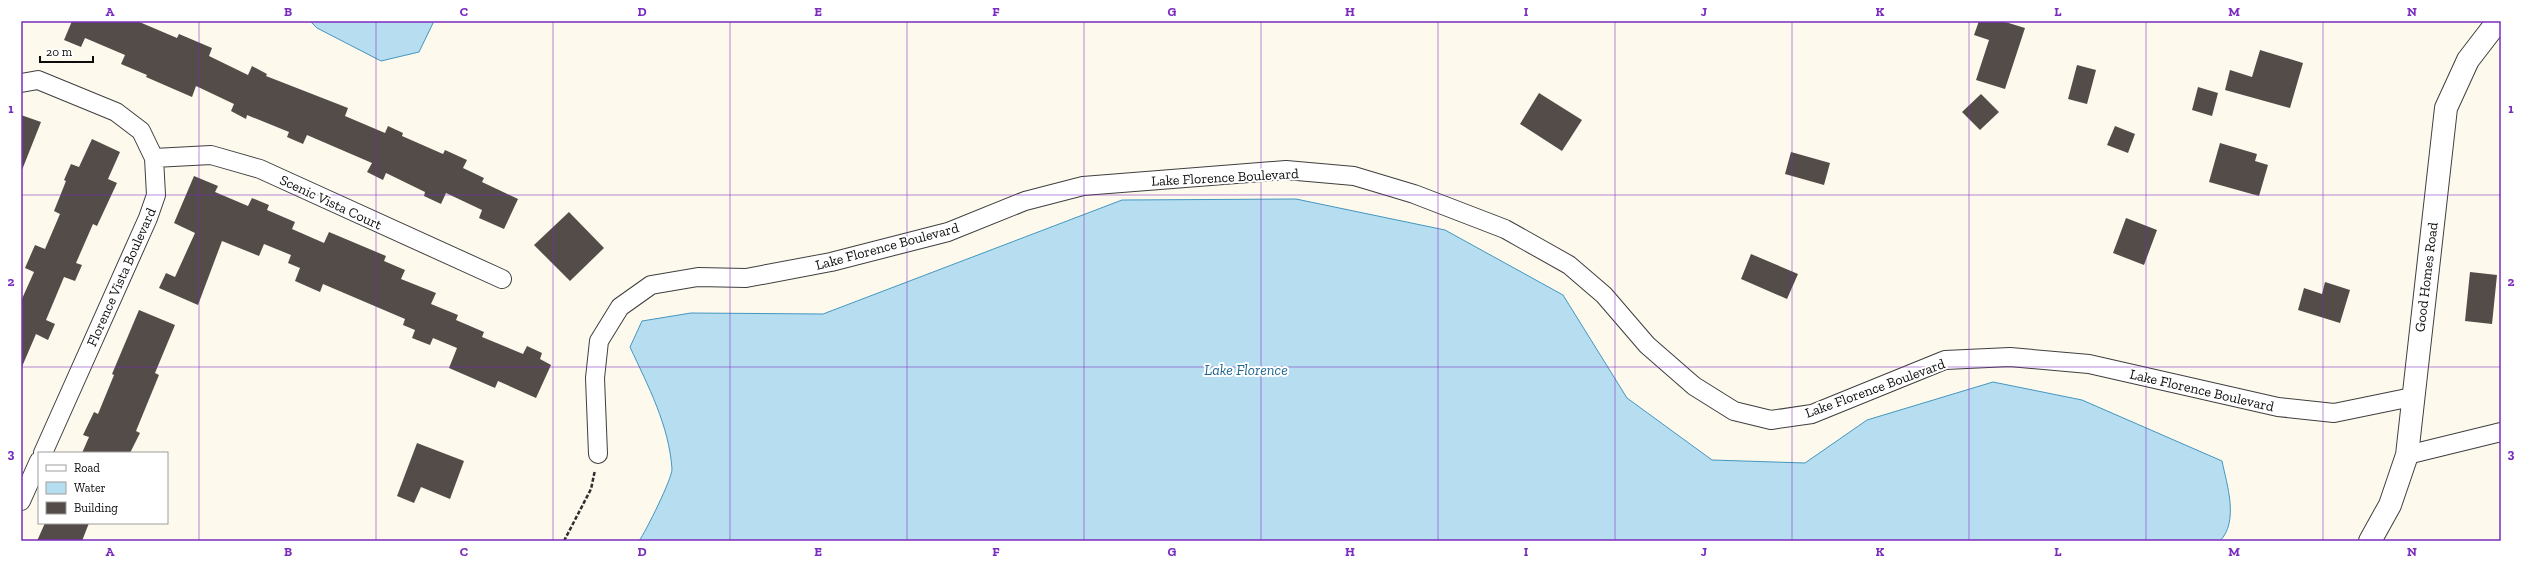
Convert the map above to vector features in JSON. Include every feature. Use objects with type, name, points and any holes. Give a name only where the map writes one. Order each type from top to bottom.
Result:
[{"type":"street","name":"Good Homes Road","points":[[2370,541],[2390,505],[2407,455],[2412,397],[2446,108],[2468,60],[2498,21]]},
{"type":"street","name":"Florence Vista Boulevard","points":[[21,83],[38,80],[116,112],[141,131],[154,158],[156,195],[148,218],[43,452]]},
{"type":"street","name":"Scenic Vista Court","points":[[154,158],[211,155],[260,169],[502,280]]},
{"type":"street","name":"Lake Florence Boulevard","points":[[598,454],[595,378],[599,341],[620,307],[651,285],[698,278],[746,278],[831,262],[948,232],[1025,201],[1082,186],[1286,170],[1354,176],[1414,194],[1505,229],[1569,265],[1604,295],[1646,346],[1694,386],[1734,411],[1771,420],[1812,414],[1946,360],[2010,358],[2089,364],[2292,409],[2334,413],[2412,397]]},
{"type":"street","points":[[2407,455],[2501,432]]},
{"type":"street","points":[[21,501],[38,463]]},
{"type":"path","points":[[564,541],[591,489],[598,454]]},
{"type":"water","points":[[310,21],[434,21],[419,52],[381,61],[317,28]]},
{"type":"water","name":"Lake Florence","points":[[1296,199],[1445,230],[1563,295],[1627,398],[1712,460],[1805,463],[1867,420],[1993,382],[2082,400],[2222,461],[2230,502],[2229,523],[2226,533],[2220,541],[639,541],[653,516],[671,475],[672,469],[667,437],[657,406],[630,347],[642,321],[691,313],[823,314],[1122,200]]},
{"type":"building","points":[[72,21],[137,21],[177,38],[179,34],[212,48],[209,56],[248,75],[252,66],[267,74],[266,76],[348,108],[345,116],[385,133],[388,126],[403,133],[402,136],[443,154],[445,150],[467,160],[463,168],[484,178],[482,182],[518,199],[504,229],[479,218],[482,210],[446,193],[441,204],[424,196],[425,192],[386,173],[383,180],[367,172],[372,163],[307,135],[303,144],[287,137],[289,132],[247,115],[246,119],[231,111],[234,104],[196,86],[192,97],[146,77],[147,75],[121,64],[125,55],[85,38],[81,47],[64,40]]},
{"type":"building","points":[[1979,21],[2002,21],[2025,28],[2005,89],[1976,80],[1989,40],[1974,35]]},
{"type":"building","points":[[2260,50],[2303,63],[2290,108],[2225,90],[2230,70],[2252,77]]},
{"type":"building","points":[[2077,65],[2096,70],[2087,104],[2068,99]]},
{"type":"building","points":[[2198,87],[2218,93],[2212,116],[2192,110]]},
{"type":"building","points":[[1539,93],[1582,120],[1562,151],[1520,124]]},
{"type":"building","points":[[1981,94],[1999,112],[1980,130],[1962,112]]},
{"type":"building","points":[[21,115],[41,122],[22,170],[21,169]]},
{"type":"building","points":[[2115,126],[2135,134],[2128,153],[2107,145]]},
{"type":"building","points":[[92,139],[120,152],[108,179],[117,183],[97,226],[93,224],[76,263],[82,265],[75,281],[64,277],[46,320],[55,324],[48,340],[36,334],[21,369],[21,301],[34,272],[25,268],[35,245],[45,249],[60,214],[54,211],[66,181],[64,180],[71,164],[79,167]]},
{"type":"building","points":[[2220,143],[2257,154],[2255,161],[2268,165],[2259,196],[2209,182]]},
{"type":"building","points":[[1791,152],[1830,163],[1824,185],[1785,174]]},
{"type":"building","points":[[194,176],[218,186],[215,192],[248,206],[252,198],[269,205],[267,210],[295,222],[292,229],[324,243],[329,232],[386,256],[384,261],[405,270],[401,279],[436,293],[431,304],[458,315],[456,320],[484,332],[482,337],[523,354],[527,346],[542,353],[540,359],[551,365],[536,398],[498,381],[495,388],[449,368],[457,348],[433,338],[430,345],[412,338],[415,330],[403,325],[405,319],[323,284],[320,292],[295,281],[300,268],[288,263],[291,255],[264,244],[259,256],[222,241],[198,305],[159,288],[166,273],[175,277],[195,233],[174,223]]},
{"type":"building","points":[[569,212],[604,248],[570,281],[534,245]]},
{"type":"building","points":[[2126,218],[2157,230],[2144,265],[2113,253]]},
{"type":"building","points":[[1751,254],[1798,274],[1787,299],[1741,279]]},
{"type":"building","points":[[2470,272],[2497,275],[2492,324],[2465,321]]},
{"type":"building","points":[[2325,282],[2350,290],[2340,323],[2298,310],[2304,288],[2322,294]]},
{"type":"building","points":[[139,310],[175,325],[155,373],[159,375],[136,431],[140,433],[130,452],[82,452],[89,437],[83,435],[94,412],[98,414],[114,375],[112,374]]},
{"type":"building","points":[[417,443],[464,461],[450,499],[421,487],[414,503],[397,496]]},
{"type":"building","points":[[45,524],[89,524],[82,541],[37,541]]}]
